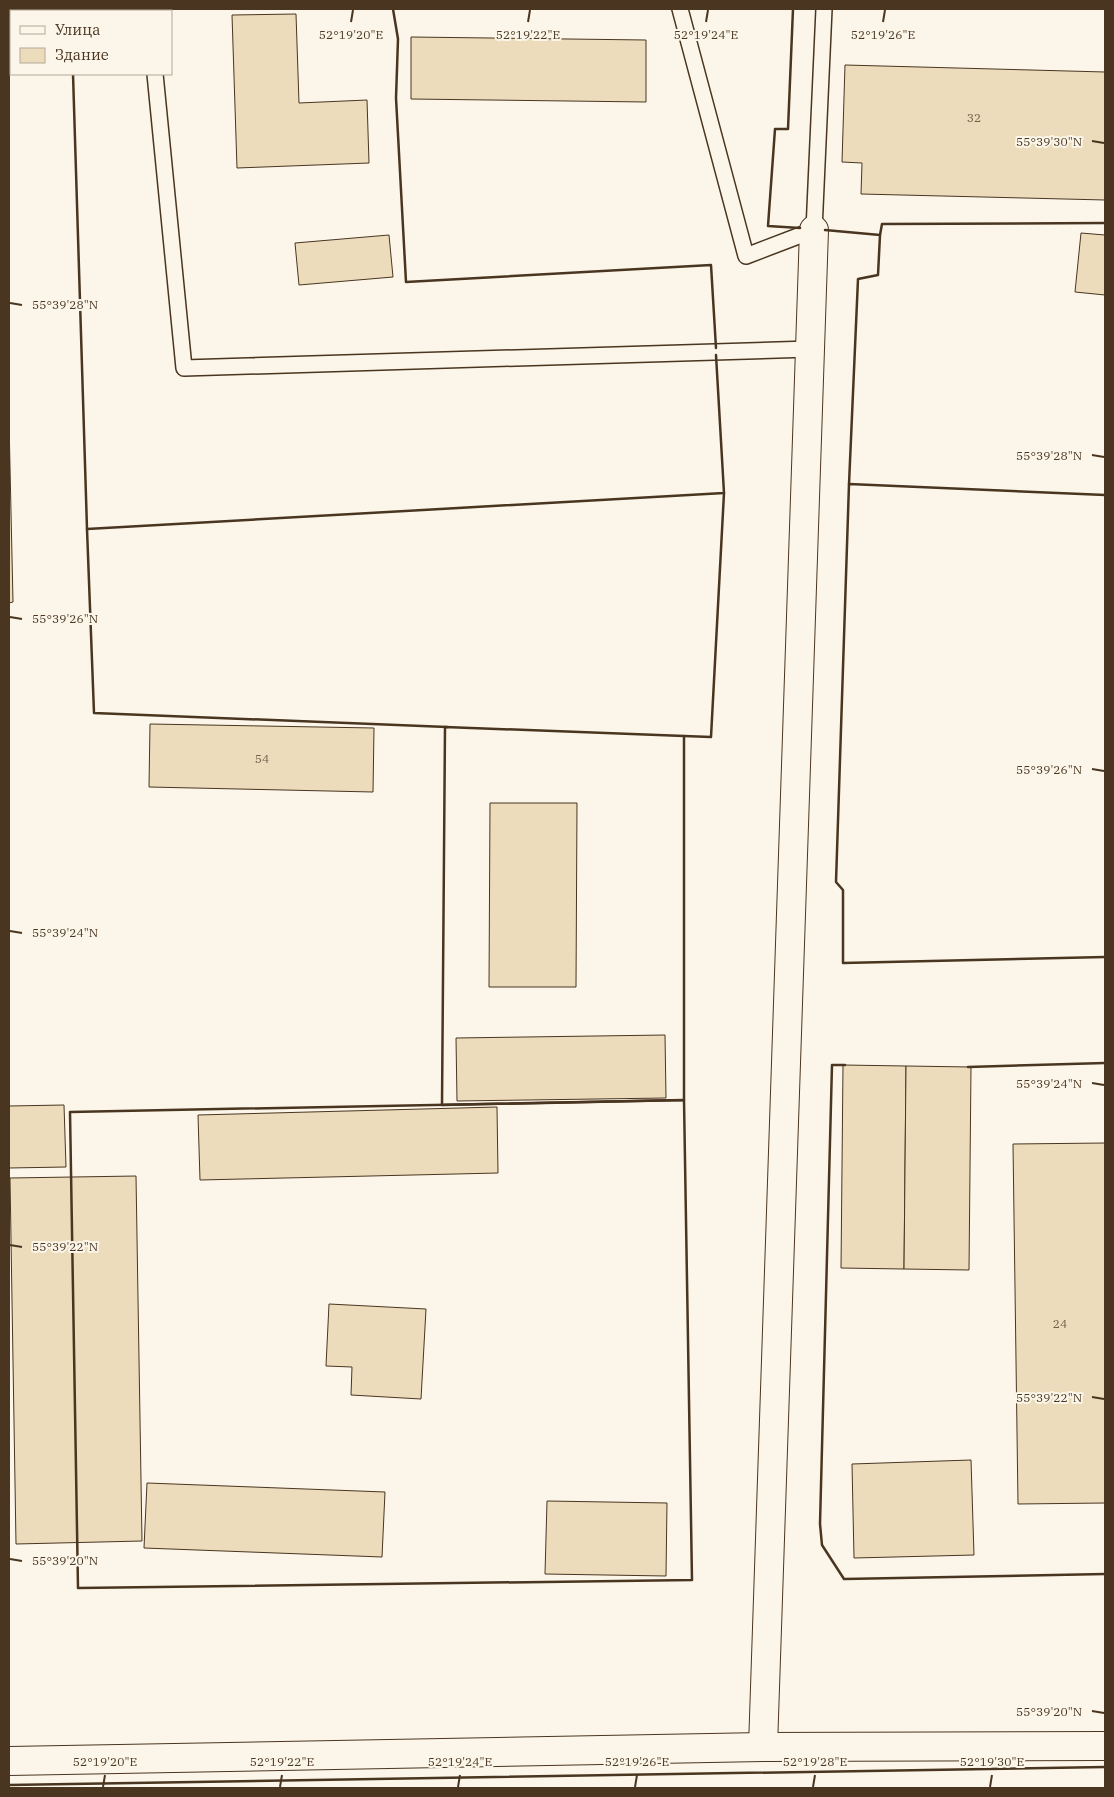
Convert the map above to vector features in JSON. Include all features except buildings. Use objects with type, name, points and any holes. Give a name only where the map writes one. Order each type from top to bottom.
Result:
[{"type":"street","points":[[763,1747],[814,230]]},
{"type":"street","points":[[9,1761],[763,1747],[1105,1746]]},
{"type":"lane","points":[[680,9],[746,256],[814,230],[824,9]]},
{"type":"lane","points":[[155,75],[184,368],[810,349]]},
{"type":"wall","points":[[393,9],[398,39],[396,98],[406,282],[711,265],[716,348]]},
{"type":"wall","points":[[793,9],[788,129],[775,129],[768,226],[800,228]]},
{"type":"wall","points":[[73,75],[87,529],[724,493],[716,355]]},
{"type":"wall","points":[[850,484],[858,279],[878,275],[882,224],[1105,223]]},
{"type":"wall","points":[[825,230],[880,235]]},
{"type":"wall","points":[[1105,495],[849,484],[836,882],[843,890],[843,963],[1105,957]]},
{"type":"wall","points":[[684,736],[711,737],[724,493]]},
{"type":"wall","points":[[87,529],[94,713],[447,727]]},
{"type":"wall","points":[[445,727],[684,736],[684,1100],[442,1105],[445,727]]},
{"type":"wall","points":[[968,1067],[1105,1063]]},
{"type":"wall","points":[[845,1065],[832,1065],[820,1524],[822,1545],[844,1579],[1105,1574]]},
{"type":"wall","points":[[684,1100],[692,1580],[78,1588],[70,1112],[684,1100]]},
{"type":"wall","points":[[9,1785],[1105,1767]]}]
